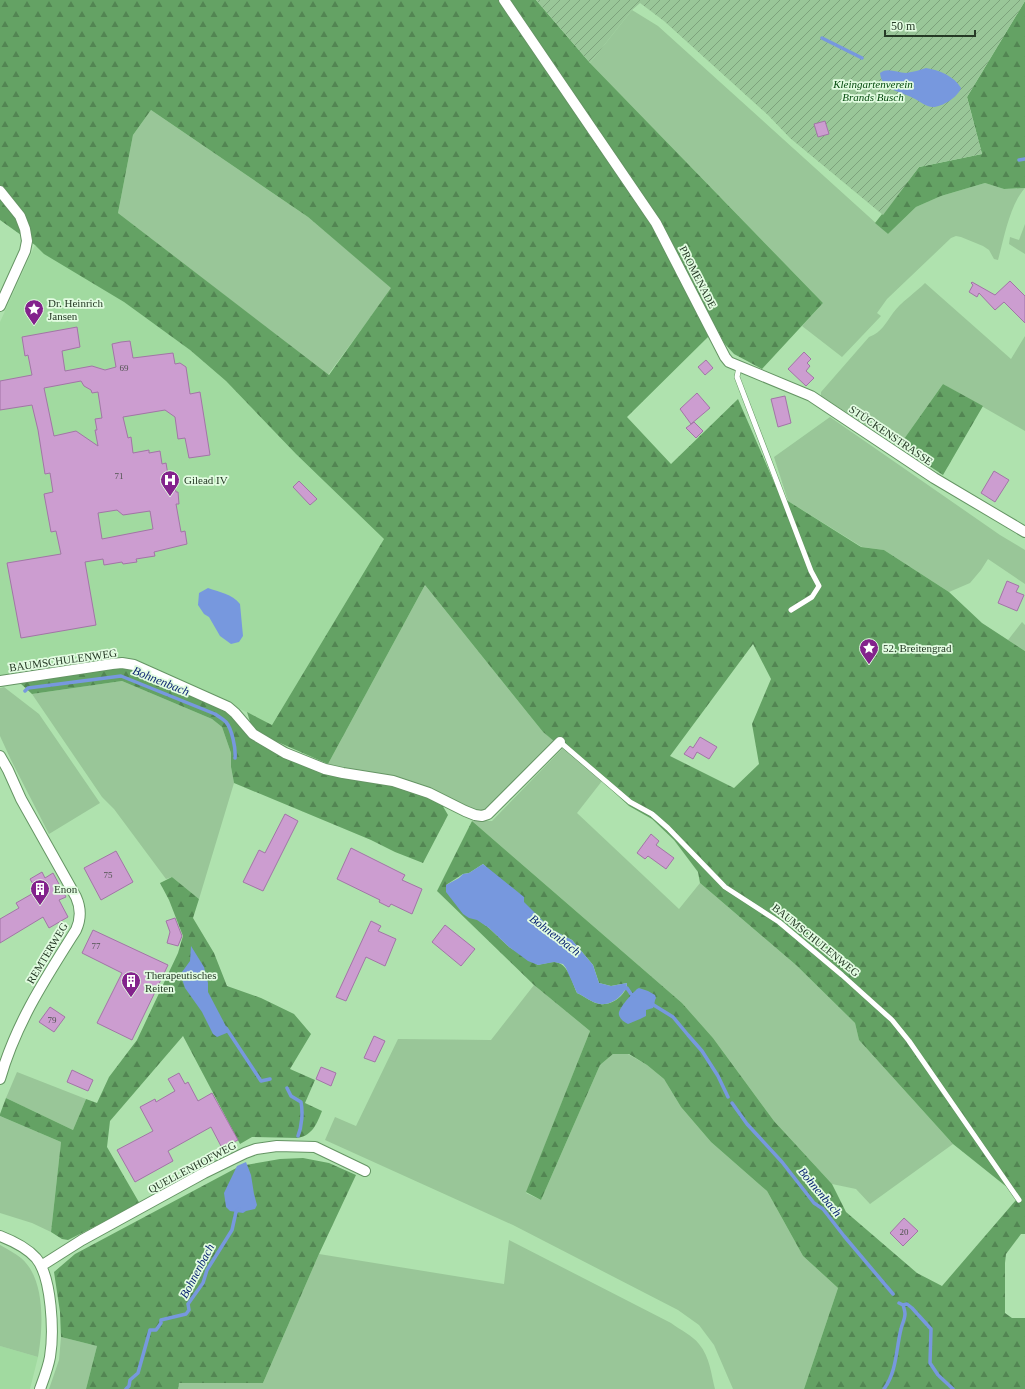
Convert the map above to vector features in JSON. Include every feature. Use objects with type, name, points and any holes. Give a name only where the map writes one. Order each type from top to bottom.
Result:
[{"type":"street","name":"PROMENADE","points":[[504,0],[656,223],[725,357],[729,362],[739,367]]},
{"type":"street","points":[[0,191],[20,216],[25,229],[27,241],[26,252],[0,306]]},
{"type":"street","name":"STÜCKENSTRASSE","points":[[739,367],[812,396],[934,478],[1025,532]]},
{"type":"street","name":"BAUMSCHULENWEG","points":[[0,681],[112,664],[134,665],[228,707],[253,734],[285,753],[325,769],[393,781],[429,793],[475,815],[482,816],[488,814],[560,742]]},
{"type":"street","name":"REMTERWEG","points":[[0,756],[21,799],[76,897],[79,905],[80,916],[76,930],[25,1014],[13,1041],[0,1079]]},
{"type":"street","name":"QUELLENHOFWEG","points":[[41,1266],[82,1240],[204,1173],[256,1149],[277,1146],[314,1148],[365,1171]]},
{"type":"street","points":[[0,1236],[29,1251],[41,1266],[48,1287],[52,1334],[50,1358],[40,1389]]},
{"type":"lane","points":[[739,367],[737,377],[811,571],[819,586],[812,597],[791,610]]},
{"type":"lane","name":"BAUMSCHULENWEG","points":[[560,742],[630,802],[652,814],[668,828],[725,887],[779,922],[892,1020],[909,1041],[1019,1200]]},
{"type":"shaded area","name":"Gilead IV","points":[[35,245],[124,302],[190,350],[226,381],[296,454],[384,539],[272,725],[222,700],[112,661],[0,676],[0,322]]},
{"type":"shaded area","points":[[0,1346],[38,1357],[30,1389],[0,1389]]},
{"type":"green space","points":[[0,0],[536,0],[590,63],[823,303],[762,369],[734,354],[724,343],[718,331],[708,337],[627,417],[671,464],[738,399],[780,496],[861,547],[884,550],[949,592],[982,623],[1025,651],[1025,1234],[1021,1234],[1006,1254],[1005,1313],[1012,1318],[1025,1318],[1025,1389],[804,1389],[838,1288],[803,1256],[767,1191],[711,1142],[681,1107],[664,1079],[647,1065],[629,1054],[613,1054],[600,1065],[541,1200],[526,1192],[590,1031],[534,985],[437,891],[472,821],[682,1003],[713,1038],[774,1121],[832,1184],[846,1212],[917,1273],[942,1286],[1016,1200],[1008,1188],[953,1144],[859,1040],[855,1023],[796,965],[700,883],[698,872],[674,840],[652,819],[629,806],[602,781],[543,732],[425,585],[328,764],[264,736],[251,725],[247,712],[272,725],[384,539],[296,454],[226,381],[190,350],[124,302],[44,254],[35,245],[0,220]],"holes":[[[151,110],[308,217],[391,288],[329,375],[118,213],[133,135]],[[753,644],[771,679],[752,724],[759,764],[734,788],[670,756]],[[483,864],[551,929],[572,940],[593,965],[599,983],[611,986],[627,983],[624,992],[618,999],[609,1003],[600,1004],[594,1002],[577,993],[569,973],[563,965],[554,962],[538,965],[509,947],[477,919],[446,885],[463,874],[469,873]]]},
{"type":"green space","name":"Kleingartenverein Brands Busch","points":[[536,0],[1025,1],[967,97],[982,154],[919,167],[883,215],[790,138],[768,115],[664,21],[640,3],[632,10],[590,63]]},
{"type":"green space","points":[[1025,1],[1025,188],[1004,189],[985,183],[941,196],[916,207],[888,234],[875,223],[919,167],[982,154],[967,97]]},
{"type":"green space","points":[[632,10],[658,26],[888,234],[916,207],[941,196],[985,183],[1004,189],[1025,188],[1011,212],[998,260],[994,259],[989,250],[983,246],[961,237],[956,236],[951,238],[887,299],[877,313],[881,316],[842,357],[802,326],[823,303],[590,63]]},
{"type":"green space","points":[[151,110],[308,217],[392,288],[328,375],[118,213],[133,135]]},
{"type":"green space","points":[[1025,224],[1025,254],[1009,244],[1010,237],[1019,240]]},
{"type":"green space","points":[[925,283],[1011,359],[1025,336],[1025,431],[943,384],[899,446],[821,396],[821,392],[869,337],[880,330],[896,309]]},
{"type":"green space","points":[[943,384],[983,406],[943,475],[899,446]]},
{"type":"green space","points":[[830,417],[1000,535],[1025,550],[1025,584],[988,559],[970,583],[949,592],[884,550],[862,547],[788,501],[774,457]]},
{"type":"green space","points":[[425,585],[543,732],[556,742],[487,811],[475,813],[328,764]]},
{"type":"green space","points":[[1022,622],[1025,625],[1025,651],[1008,640]]},
{"type":"green space","points":[[114,667],[133,670],[218,705],[233,716],[246,734],[254,740],[286,757],[393,784],[441,803],[448,815],[423,863],[234,783],[231,767],[231,753],[222,727],[212,719],[122,681],[32,694],[20,683]]},
{"type":"green space","points":[[122,681],[212,719],[222,727],[231,753],[231,767],[234,783],[199,899],[172,877],[166,879],[114,809],[102,797],[32,694]]},
{"type":"green space","points":[[4,687],[39,714],[100,803],[49,834],[0,736],[0,688]]},
{"type":"green space","points":[[563,748],[602,781],[577,813],[679,909],[700,883],[796,965],[855,1023],[859,1040],[953,1144],[870,1204],[856,1189],[832,1184],[774,1121],[713,1038],[682,1003],[472,821],[492,821]]},
{"type":"green space","points":[[172,877],[199,899],[193,918],[214,953],[227,986],[261,998],[294,1014],[311,1034],[290,1069],[315,1080],[305,1103],[322,1111],[314,1128],[303,1136],[298,1138],[252,1137],[240,1144],[183,1036],[110,1121],[107,1147],[140,1204],[68,1240],[62,1239],[51,1232],[61,1142],[0,1116],[0,1114],[6,1098],[73,1130],[86,1099],[97,1103],[109,1077],[137,1040],[178,953],[183,936],[169,900],[160,883]]},
{"type":"green space","points":[[534,985],[590,1031],[526,1193],[541,1200],[600,1065],[613,1054],[628,1054],[647,1065],[664,1079],[681,1107],[711,1142],[767,1191],[803,1256],[838,1288],[804,1389],[733,1389],[714,1345],[699,1325],[678,1310],[513,1225],[325,1140],[335,1117],[356,1126],[398,1039],[491,1040]]},
{"type":"green space","points":[[17,1072],[86,1099],[73,1130],[6,1098]]},
{"type":"green space","points":[[0,1116],[61,1142],[51,1232],[32,1223],[0,1213]]},
{"type":"green space","points":[[303,1158],[329,1163],[356,1175],[319,1254],[263,1383],[179,1383],[178,1389],[86,1389],[97,1346],[61,1337],[60,1312],[54,1272],[75,1254],[240,1166],[280,1159]]},
{"type":"green space","points":[[509,1240],[671,1323],[689,1335],[699,1344],[706,1354],[715,1389],[178,1389],[178,1383],[263,1383],[319,1254],[504,1284]]},
{"type":"green space","points":[[0,1245],[21,1258],[29,1267],[35,1278],[41,1304],[41,1332],[38,1357],[0,1346]]},
{"type":"green space","points":[[61,1337],[97,1346],[86,1389],[49,1389],[59,1360]]},
{"type":"water","points":[[926,68],[941,72],[954,80],[961,88],[957,95],[937,107],[930,107],[916,99],[888,87],[884,84],[880,73],[889,70],[906,73]]},
{"type":"water","points":[[208,588],[229,596],[240,604],[243,636],[239,642],[231,644],[220,636],[209,617],[204,614],[198,605],[199,593]]},
{"type":"water","points":[[483,864],[524,897],[524,902],[551,929],[572,940],[593,965],[599,983],[611,986],[627,983],[621,995],[614,1001],[605,1004],[591,1001],[577,993],[563,964],[554,962],[538,965],[528,961],[509,947],[489,928],[477,920],[469,918],[463,914],[446,892],[446,885]]},
{"type":"water","points":[[191,946],[204,967],[208,983],[208,992],[229,1032],[217,1037],[213,1034],[202,1012],[185,988],[182,979],[182,972],[190,961]]},
{"type":"water","points":[[639,988],[655,995],[656,998],[654,1007],[646,1010],[646,1016],[628,1024],[621,1019],[619,1012],[626,1001]]},
{"type":"water","points":[[246,1162],[251,1175],[257,1205],[255,1209],[243,1213],[230,1211],[226,1207],[224,1193],[237,1166]]},
{"type":"building","points":[[825,121],[829,134],[818,137],[814,124]]},
{"type":"building","points":[[1010,281],[1025,296],[1025,323],[1004,302],[995,310],[979,293],[977,297],[969,292],[973,285],[971,283],[972,282],[995,295]]},
{"type":"building","points":[[77,327],[80,347],[62,351],[65,371],[92,366],[105,370],[116,367],[112,344],[121,342],[130,341],[133,358],[173,353],[175,364],[180,363],[186,367],[190,394],[200,392],[210,455],[189,458],[185,438],[178,439],[175,417],[165,410],[123,417],[128,438],[131,437],[133,453],[149,450],[149,453],[160,451],[162,464],[166,463],[168,475],[173,475],[176,492],[178,492],[179,504],[176,504],[181,532],[185,531],[187,544],[154,552],[155,556],[136,559],[137,562],[123,564],[122,562],[104,565],[103,559],[85,562],[96,625],[21,638],[7,563],[61,554],[56,531],[51,532],[44,494],[53,492],[50,473],[45,474],[38,430],[32,405],[0,410],[0,381],[32,375],[28,355],[25,356],[22,337]],"holes":[[[81,381],[84,386],[91,390],[92,393],[98,392],[102,418],[95,419],[97,430],[95,430],[98,446],[76,431],[54,436],[44,388]],[[117,510],[123,515],[150,511],[153,529],[102,539],[98,513]]]},
{"type":"building","points":[[804,352],[811,359],[807,363],[810,366],[806,371],[814,378],[806,386],[788,369]]},
{"type":"building","points":[[706,360],[713,368],[705,375],[698,367]]},
{"type":"building","points":[[697,393],[710,408],[691,424],[680,409]]},
{"type":"building","points":[[785,396],[791,423],[778,427],[771,399]]},
{"type":"building","points":[[694,422],[703,431],[696,438],[686,428]]},
{"type":"building","points":[[994,471],[1009,480],[995,502],[981,493]]},
{"type":"building","points":[[299,481],[317,499],[310,505],[293,487]]},
{"type":"building","points":[[1007,581],[1019,586],[1016,592],[1024,595],[1017,611],[998,603]]},
{"type":"building","points":[[700,737],[717,747],[709,759],[697,752],[693,759],[684,754],[690,746],[693,748]]},
{"type":"building","points":[[285,814],[298,821],[263,891],[243,882],[259,850],[265,853]]},
{"type":"building","points":[[651,834],[659,841],[656,845],[674,858],[666,869],[648,856],[645,859],[637,853]]},
{"type":"building","points":[[351,848],[405,875],[402,880],[422,889],[412,914],[391,904],[389,907],[379,902],[380,900],[337,879]]},
{"type":"building","points":[[116,851],[133,882],[101,900],[84,868]]},
{"type":"building","name":"Enon","points":[[42,872],[45,878],[53,873],[66,897],[59,900],[68,917],[49,928],[43,917],[0,943],[0,919],[19,908],[16,903],[37,891],[30,879]]},
{"type":"building","points":[[175,918],[182,936],[178,946],[167,943],[170,932],[166,921]]},
{"type":"building","points":[[371,921],[381,926],[378,931],[396,939],[385,966],[366,957],[346,1001],[336,997]]},
{"type":"building","points":[[445,925],[475,949],[461,966],[432,942]]},
{"type":"building","name":"Therapeutisches Reiten","points":[[93,930],[168,965],[132,1040],[97,1023],[122,973],[82,953]]},
{"type":"building","points":[[50,1007],[65,1017],[54,1032],[39,1022]]},
{"type":"building","points":[[374,1036],[385,1041],[375,1062],[364,1058]]},
{"type":"building","points":[[321,1067],[336,1073],[331,1086],[316,1079]]},
{"type":"building","points":[[72,1070],[93,1080],[88,1091],[67,1082]]},
{"type":"building","points":[[179,1073],[185,1084],[188,1082],[198,1101],[212,1093],[238,1140],[222,1148],[211,1127],[168,1151],[173,1161],[135,1182],[117,1150],[153,1131],[140,1107],[155,1099],[156,1102],[175,1091],[168,1079]]},
{"type":"building","points":[[904,1218],[918,1231],[903,1246],[890,1233]]},
{"type":"waterway","points":[[822,38],[862,58]]},
{"type":"waterway","points":[[1019,160],[1025,159]]},
{"type":"waterway","name":"Bohnenbach","points":[[25,691],[28,688],[121,676],[215,714],[222,719],[226,722],[232,734],[235,758]]},
{"type":"waterway","name":"Bohnenbach","points":[[623,989],[627,988],[631,994],[635,996]]},
{"type":"waterway","name":"Bohnenbach","points":[[652,1004],[673,1017],[702,1051],[718,1076],[728,1097]]},
{"type":"waterway","name":"Bohnenbach","points":[[226,1028],[261,1081],[270,1079]]},
{"type":"waterway","name":"Bohnenbach","points":[[287,1088],[291,1096],[301,1102],[302,1119],[298,1136]]},
{"type":"waterway","name":"Bohnenbach","points":[[732,1103],[747,1124],[782,1162],[814,1203],[823,1209],[893,1294]]},
{"type":"waterway","name":"Bohnenbach","points":[[126,1389],[129,1386],[130,1380],[138,1373],[150,1330],[156,1330],[161,1323],[161,1320],[186,1314],[189,1310],[188,1304],[203,1283],[207,1270],[232,1230],[236,1212],[239,1209]]},
{"type":"waterway","name":"Bohnenbach","points":[[884,1389],[894,1367],[905,1316],[903,1305],[899,1303]]},
{"type":"waterway","name":"Bohnenbach","points":[[903,1305],[907,1304],[912,1308],[931,1329],[930,1363],[938,1375],[953,1389]]},
{"type":"place","name":"Dr. Heinrich Jansen","points":[[34,326]]},
{"type":"place","name":"Gilead IV","points":[[170,497]]},
{"type":"place","name":"52. Breitengrad","points":[[869,665]]},
{"type":"place","name":"Enon","points":[[40,906]]},
{"type":"place","name":"Therapeutisches Reiten","points":[[131,998]]}]
